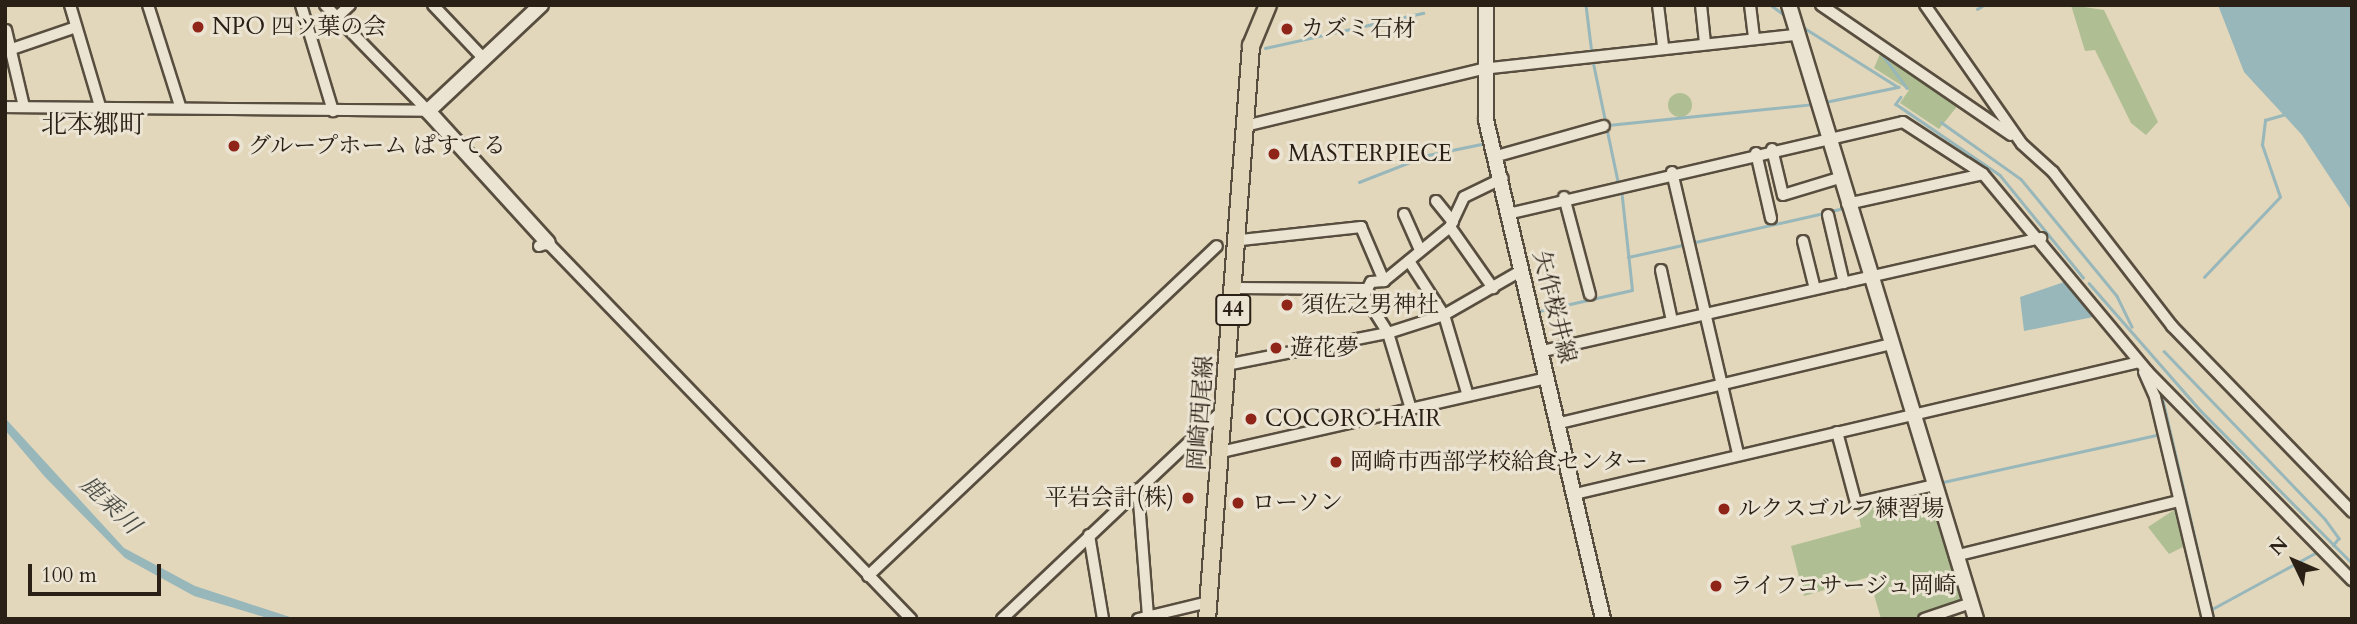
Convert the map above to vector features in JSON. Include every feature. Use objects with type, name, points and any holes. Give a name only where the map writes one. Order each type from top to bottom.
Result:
[{"type":"main road","name":"岡崎西尾線","points":[[1208,619],[1226,365],[1241,240],[1244,125],[1254,32],[1268,5]]},
{"type":"street","points":[[70,5],[100,106]]},
{"type":"street","points":[[148,5],[180,106]]},
{"type":"street","points":[[301,5],[333,111]]},
{"type":"street","points":[[325,5],[428,111],[543,244],[911,619]]},
{"type":"street","points":[[337,18],[350,5]]},
{"type":"street","points":[[433,5],[484,59]]},
{"type":"street","name":"矢作桜井線","points":[[1486,5],[1482,69],[1497,156],[1512,213],[1517,273],[1535,311],[1603,619]]},
{"type":"street","points":[[1658,5],[1663,46]]},
{"type":"street","points":[[1700,5],[1705,43]]},
{"type":"street","points":[[1749,5],[1754,39]]},
{"type":"street","points":[[1789,5],[1825,137],[1976,619]]},
{"type":"street","points":[[1925,5],[2022,144]]},
{"type":"street","points":[[5,107],[180,106],[428,111],[540,6]]},
{"type":"street","points":[[1828,7],[2022,144],[2053,172],[2231,392],[2352,512]]},
{"type":"street","points":[[7,47],[76,27]]},
{"type":"street","points":[[6,30],[7,47],[24,107]]},
{"type":"street","points":[[1244,125],[1482,69],[1663,46],[1796,35]]},
{"type":"street","points":[[1512,213],[1564,197],[1825,137],[1903,122],[1983,174],[2041,237],[2139,362],[2352,579]]},
{"type":"street","points":[[1497,156],[1604,127]]},
{"type":"street","points":[[1772,149],[1783,195],[1839,178]]},
{"type":"street","points":[[1756,153],[1771,218]]},
{"type":"street","points":[[1672,172],[1738,454]]},
{"type":"street","points":[[1847,204],[1983,174]]},
{"type":"street","points":[[1236,288],[1364,289],[1384,281],[1452,224],[1464,198],[1503,178]]},
{"type":"street","points":[[1564,197],[1590,295]]},
{"type":"street","points":[[1436,201],[1493,288]]},
{"type":"street","points":[[1404,214],[1420,250]]},
{"type":"street","points":[[1828,215],[1844,283]]},
{"type":"street","points":[[1241,240],[1356,223],[1384,281]]},
{"type":"street","points":[[1543,351],[2041,237]]},
{"type":"street","points":[[1803,241],[1815,289]]},
{"type":"street","points":[[868,576],[1217,246]]},
{"type":"street","points":[[1409,261],[1444,315],[1468,396]]},
{"type":"street","points":[[1661,270],[1672,321]]},
{"type":"street","points":[[1226,365],[1388,333],[1444,315],[1517,273]]},
{"type":"street","points":[[1364,289],[1388,333],[1411,409]]},
{"type":"street","points":[[1560,423],[1722,382],[1891,344]]},
{"type":"street","points":[[1575,494],[1912,412],[2139,362]]},
{"type":"street","points":[[2139,362],[2155,397],[2208,619]]},
{"type":"street","points":[[1221,452],[1548,378]]},
{"type":"street","points":[[1002,619],[1088,534],[1224,410]]},
{"type":"street","points":[[1837,432],[1856,503],[1934,485]]},
{"type":"street","points":[[1138,489],[1143,618],[1209,602]]},
{"type":"street","points":[[1955,556],[2179,501]]},
{"type":"street","points":[[1088,534],[1103,619]]},
{"type":"street","points":[[1924,619],[1971,603]]},
{"type":"green space","points":[[2071,5],[2104,10],[2158,122],[2146,135],[2131,123],[2095,50],[2085,51]]},
{"type":"green space","points":[[1883,47],[1959,104],[1939,129],[1900,103],[1909,90],[1874,68]]},
{"type":"green space","points":[[1680,93],[1691,100],[1692,105],[1685,116],[1680,117],[1669,110],[1668,105],[1675,94]]},
{"type":"green space","points":[[1931,490],[1964,600],[1923,619],[1881,619],[1869,577],[1804,596],[1791,546],[1861,527],[1857,507]]},
{"type":"green space","points":[[2174,510],[2185,546],[2169,554],[2148,527]]},
{"type":"water","points":[[2218,5],[2352,5],[2352,211],[2302,135],[2244,72]]},
{"type":"water","points":[[2067,281],[2098,316],[2024,331],[2020,297]]},
{"type":"water","points":[[5,418],[124,548],[195,586],[296,619],[271,619],[194,596],[125,558],[45,477],[5,430]]},
{"type":"waterway","points":[[1586,5],[1592,54]]},
{"type":"waterway","points":[[1771,5],[1788,18]]},
{"type":"waterway","points":[[1977,9],[1984,5]]},
{"type":"waterway","points":[[1265,48],[1423,13]]},
{"type":"waterway","points":[[1803,27],[1898,87]]},
{"type":"waterway","points":[[1882,54],[1907,88]]},
{"type":"waterway","points":[[1593,61],[1606,123]]},
{"type":"waterway","points":[[1825,102],[1898,87]]},
{"type":"waterway","points":[[1901,97],[1896,104],[2000,175],[2083,277]]},
{"type":"waterway","points":[[1608,125],[1813,104]]},
{"type":"waterway","points":[[2204,277],[2280,197],[2262,145],[2265,120],[2286,114]]},
{"type":"waterway","points":[[1941,122],[2021,179],[2117,296],[2132,327]]},
{"type":"waterway","points":[[1607,129],[1618,181]]},
{"type":"waterway","points":[[1359,182],[1428,155],[1486,143]]},
{"type":"waterway","points":[[1539,311],[1632,290],[1621,189]]},
{"type":"waterway","points":[[1831,211],[1844,208]]},
{"type":"waterway","points":[[1691,243],[1824,213]]},
{"type":"waterway","points":[[1628,257],[1687,244]]},
{"type":"waterway","points":[[2089,283],[2200,410],[2352,563]]},
{"type":"waterway","points":[[2164,351],[2325,519],[2339,538],[2334,545]]},
{"type":"waterway","points":[[2162,396],[2214,619]]},
{"type":"waterway","points":[[1943,482],[2156,435]]},
{"type":"waterway","points":[[2212,609],[2317,552]]},
{"type":"waterway","points":[[2324,558],[2352,588]]},
{"type":"place","name":"NPO 四ツ葉の会","points":[[198,27]]},
{"type":"place","name":"カズミ石材","points":[[1287,29]]},
{"type":"place","name":"グループホーム ぱすてる","points":[[234,146]]},
{"type":"place","name":"MASTERPIECE","points":[[1274,154]]},
{"type":"place","name":"須佐之男神社","points":[[1287,305]]},
{"type":"place","name":"遊花夢","points":[[1276,348]]},
{"type":"place","name":"COCORO HAIR","points":[[1251,419]]},
{"type":"place","name":"岡崎市西部学校給食センター","points":[[1336,462]]},
{"type":"place","name":"平岩会計(株)","points":[[1188,498]]},
{"type":"place","name":"ローソン","points":[[1238,503]]},
{"type":"place","name":"ルクスゴルフ練習場","points":[[1724,509]]},
{"type":"place","name":"ライフコサージュ岡崎","points":[[1716,586]]},
{"type":"district","name":"北本郷町","points":[[93,125]]},
{"type":"water label","name":"鹿乗川","points":[[110,505]]}]
